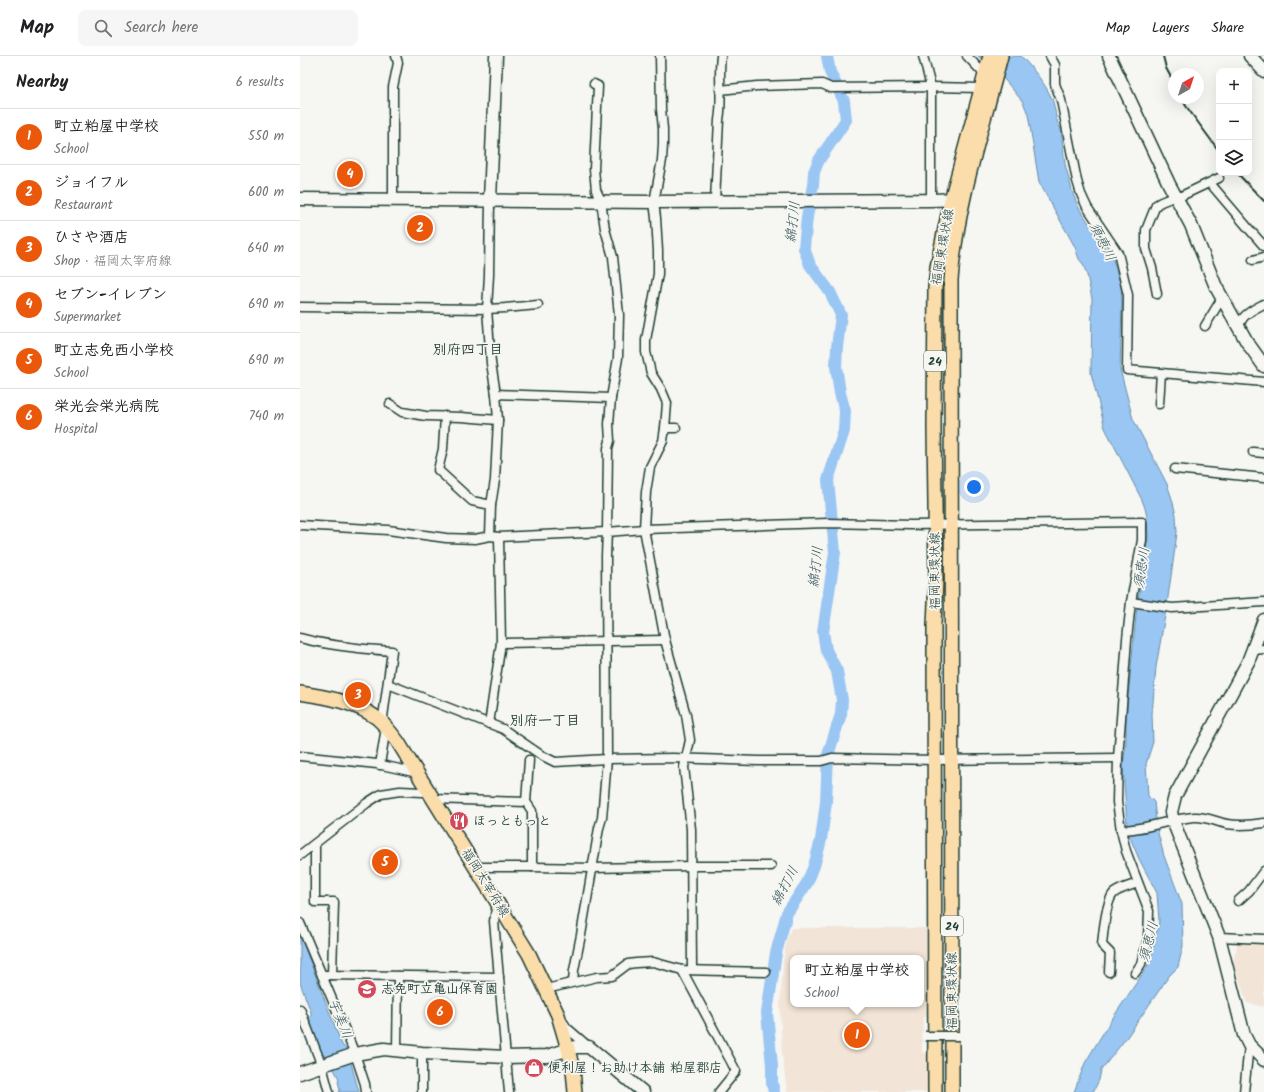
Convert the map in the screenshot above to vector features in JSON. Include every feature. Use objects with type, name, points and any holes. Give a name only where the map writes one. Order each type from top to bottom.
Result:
[{"type":"main road","name":"福岡東環状線","points":[[935,1092],[935,287],[937,267],[990,76],[990,56]]},
{"type":"main road","name":"福岡東環状線","points":[[952,1092],[951,280],[957,199],[981,88],[990,76],[1000,56]]},
{"type":"main road","name":"福岡太宰府線","points":[[300,693],[346,703],[368,713],[386,727],[398,742],[529,954],[558,1015],[573,1070],[576,1092]]},
{"type":"street","points":[[393,200],[393,87],[398,63],[396,56]]},
{"type":"street","points":[[489,724],[501,644],[491,505],[495,480],[498,420],[491,363],[487,308],[496,56]]},
{"type":"street","points":[[660,56],[663,144],[662,160],[654,202],[658,251],[658,274],[646,340],[646,352],[651,373],[661,389],[667,403],[663,441],[650,467],[646,492],[644,529],[665,640],[688,723],[690,740],[684,767],[691,829],[692,969]]},
{"type":"street","points":[[715,201],[719,120],[721,108],[720,56]]},
{"type":"street","points":[[923,56],[931,87],[931,200]]},
{"type":"street","points":[[967,56],[990,76]]},
{"type":"street","points":[[1050,56],[1055,65],[1055,84],[1061,100],[1077,181],[1081,194],[1087,207],[1118,253],[1128,295],[1127,370],[1264,382]]},
{"type":"street","points":[[1109,56],[1176,197],[1191,225],[1216,287],[1237,326],[1264,366]]},
{"type":"street","points":[[1250,56],[1264,71]]},
{"type":"street","points":[[573,982],[599,828],[602,818],[607,759],[606,556],[608,448],[610,441],[609,424],[611,398],[618,358],[619,315],[613,257],[605,229],[601,201],[596,190],[594,169],[598,86],[594,84]]},
{"type":"street","points":[[720,90],[757,86],[822,84],[831,88],[981,88]]},
{"type":"street","points":[[1157,294],[1155,279],[1146,250],[1146,230],[1156,205],[1219,178]]},
{"type":"street","points":[[1210,183],[1264,246]]},
{"type":"street","points":[[300,199],[654,202],[957,199]]},
{"type":"street","points":[[1253,260],[1264,257]]},
{"type":"street","points":[[1205,326],[1222,298]]},
{"type":"street","points":[[1237,326],[1248,313],[1264,304]]},
{"type":"street","points":[[300,307],[505,308],[538,305]]},
{"type":"street","points":[[1158,404],[1161,373]]},
{"type":"street","points":[[496,394],[611,398]]},
{"type":"street","points":[[390,404],[402,412],[426,416],[498,420]]},
{"type":"street","points":[[445,416],[443,449],[438,470],[472,501],[491,505]]},
{"type":"street","points":[[665,428],[676,428]]},
{"type":"street","points":[[1253,452],[1264,453]]},
{"type":"street","points":[[1175,469],[1264,478]]},
{"type":"street","points":[[300,526],[388,530],[446,538],[475,539],[644,529],[828,523],[912,525],[1142,522],[1142,540],[1118,758],[1117,802],[1126,852],[1149,911],[1146,951],[1135,973]]},
{"type":"street","points":[[1134,602],[1172,608],[1264,602]]},
{"type":"street","points":[[1263,1057],[1249,1045],[1244,1035],[1219,937],[1173,821],[1171,812],[1175,796],[1240,678],[1259,650],[1264,620]]},
{"type":"street","points":[[300,638],[361,649],[392,651],[383,716],[386,727],[380,765]]},
{"type":"street","points":[[501,644],[607,640],[665,640]]},
{"type":"street","points":[[388,684],[503,729],[554,762],[607,759],[673,758],[685,760],[821,761],[832,758],[951,760],[1118,758]]},
{"type":"street","points":[[300,756],[380,765],[418,773]]},
{"type":"street","points":[[529,760],[526,802],[532,811],[532,867]]},
{"type":"street","points":[[300,856],[367,803],[381,794],[400,791],[422,792],[526,802]]},
{"type":"street","points":[[1123,830],[1194,817],[1205,818],[1227,824],[1249,825],[1264,823]]},
{"type":"street","points":[[315,844],[315,902],[334,902],[332,975]]},
{"type":"street","points":[[474,867],[592,868],[771,866]]},
{"type":"street","points":[[1238,901],[1253,887],[1264,872]]},
{"type":"street","points":[[1109,972],[1110,952],[1102,945],[1103,927],[1111,898],[1114,893],[1138,883]]},
{"type":"street","points":[[497,902],[494,921],[509,1092]]},
{"type":"street","points":[[300,923],[355,1054],[365,1084],[366,1092]]},
{"type":"street","points":[[1219,937],[1264,939]]},
{"type":"street","points":[[546,989],[597,977],[612,976],[628,964],[636,963],[653,962],[682,970],[692,969],[766,972]]},
{"type":"street","points":[[682,970],[736,1071],[719,1092]]},
{"type":"street","points":[[322,975],[499,977]]},
{"type":"street","points":[[397,1050],[398,976]]},
{"type":"street","points":[[300,1010],[324,1064],[329,1092]]},
{"type":"street","points":[[558,1015],[567,1028],[642,1092]]},
{"type":"street","points":[[925,1036],[959,1036]]},
{"type":"street","points":[[1244,1092],[1249,1045]]},
{"type":"street","points":[[300,1073],[355,1054],[384,1049],[422,1053],[506,1057],[547,1056],[576,1047],[589,1047]]},
{"type":"street","points":[[422,1053],[422,1092]]},
{"type":"shaded area","points":[[791,928],[926,928],[927,1017],[923,1017],[922,1052],[927,1054],[927,1092],[787,1092],[782,1053],[780,1005],[786,943]]},
{"type":"shaded area","points":[[1238,942],[1264,943],[1264,1007],[1247,1003],[1233,962]]},
{"type":"water","points":[[978,56],[1021,56],[1046,87],[1052,99],[1061,129],[1065,164],[1073,194],[1079,208],[1113,260],[1121,285],[1122,302],[1120,369],[1133,419],[1167,484],[1176,515],[1177,532],[1175,548],[1156,667],[1152,714],[1153,742],[1146,764],[1148,796],[1154,802],[1157,829],[1164,856],[1182,904],[1183,946],[1178,967],[1169,976],[1127,1037],[1101,1070],[1099,1080],[1093,1092],[1074,1092],[1085,1063],[1108,1025],[1147,967],[1152,953],[1159,921],[1157,893],[1139,859],[1129,835],[1123,766],[1137,606],[1148,537],[1147,517],[1142,500],[1105,428],[1091,373],[1092,299],[1083,264],[1039,182],[1028,114],[1023,102],[1004,79]]},
{"type":"water","points":[[300,935],[342,1045],[347,1049],[359,1092],[339,1092],[339,1079],[335,1071],[323,1057],[307,1018],[311,1017],[311,1012],[300,983]]},
{"type":"waterway","name":"綿打川","points":[[774,1092],[767,1013],[776,953],[787,913],[807,883],[814,866],[821,840],[826,802],[828,755],[841,714],[842,700],[837,671],[826,650],[823,632],[835,552],[828,480],[844,431],[845,411],[840,393],[836,366],[841,315],[830,292],[810,265],[804,248],[814,172],[819,160],[846,120],[844,101],[830,72],[827,56]]},
{"type":"railway","points":[[1163,56],[1168,72]]},
{"type":"railway","points":[[1185,104],[1216,147]]},
{"type":"railway","points":[[1240,176],[1264,201]]},
{"type":"place","name":"セブン-イレブン","points":[[350,174]]},
{"type":"place","name":"ジョイフル","points":[[420,228]]},
{"type":"place","name":"ひさや酒店","points":[[358,695]]},
{"type":"place","name":"ほっともっと","points":[[459,821]]},
{"type":"place","name":"町立志免西小学校","points":[[385,862]]},
{"type":"place","name":"志免町立亀山保育園","points":[[367,989]]},
{"type":"place","name":"栄光会栄光病院","points":[[440,1012]]},
{"type":"place","name":"町立粕屋中学校","points":[[857,1035]]},
{"type":"place","name":"便利屋！お助け本舗 粕屋郡店","points":[[534,1068]]},
{"type":"district","name":"別府四丁目","points":[[468,350]]},
{"type":"district","name":"別府一丁目","points":[[545,721]]},
{"type":"water label","name":"須恵川","points":[[1102,242]]},
{"type":"water label","name":"須恵川","points":[[1142,568]]},
{"type":"water label","name":"須恵川","points":[[1149,942]]},
{"type":"water label","name":"宇美川","points":[[340,1019]]}]
